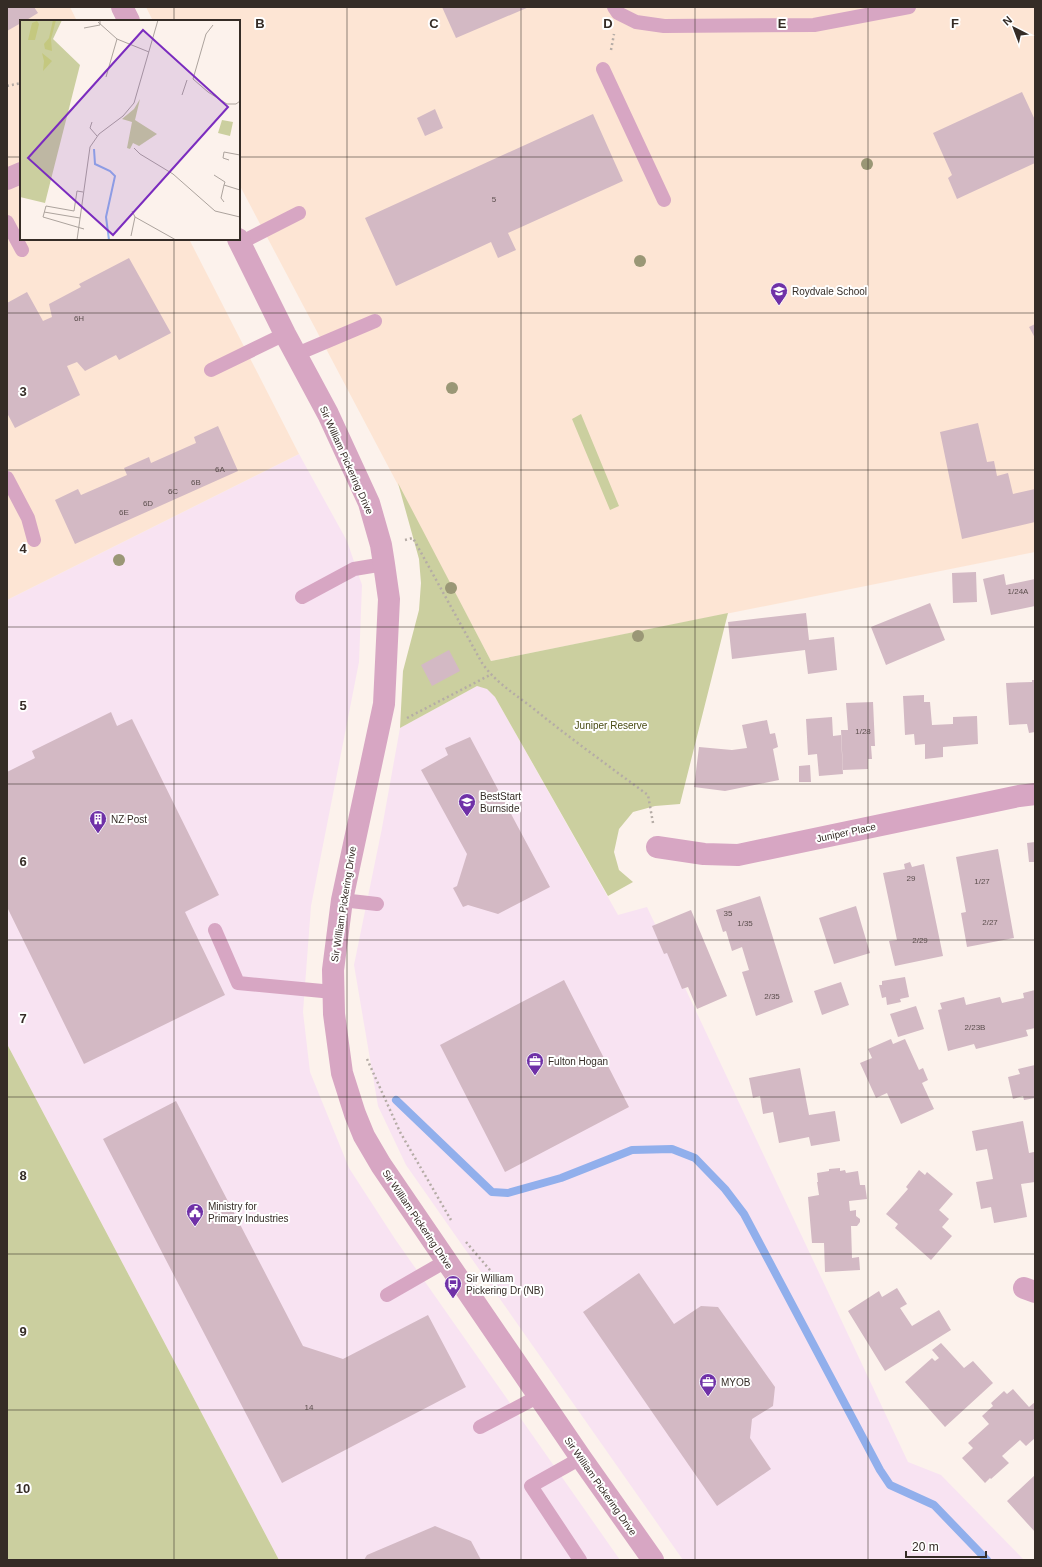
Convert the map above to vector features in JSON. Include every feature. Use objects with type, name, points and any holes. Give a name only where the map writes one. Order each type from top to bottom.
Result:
[{"type":"street","points":[[122,7],[128,20]]},
{"type":"street","points":[[7,179],[20,173]]},
{"type":"street","name":"Sir William Pickering Drive","points":[[239,241],[285,334],[328,414],[369,503],[382,555],[388,599],[384,704],[342,900],[333,970],[334,1014],[342,1074],[364,1136],[381,1165],[581,1458],[653,1560]]},
{"type":"street","name":"Juniper Place","points":[[657,847],[704,854],[738,855],[1004,799],[1035,794]]},
{"type":"lane","points":[[614,7],[618,13],[636,22],[664,26],[814,25],[909,7]]},
{"type":"lane","points":[[603,69],[664,200]]},
{"type":"lane","points":[[239,241],[299,213]]},
{"type":"lane","points":[[7,222],[22,250]]},
{"type":"lane","points":[[297,354],[375,321]]},
{"type":"lane","points":[[211,370],[285,334]]},
{"type":"lane","points":[[7,478],[28,518],[34,540]]},
{"type":"lane","points":[[302,597],[382,555]]},
{"type":"lane","points":[[342,900],[377,904]]},
{"type":"lane","points":[[215,930],[238,984],[333,992]]},
{"type":"lane","points":[[387,1295],[446,1261]]},
{"type":"lane","points":[[480,1427],[539,1396]]},
{"type":"lane","points":[[580,1560],[531,1486],[581,1458]]},
{"type":"path","points":[[603,69],[608,60],[615,31]]},
{"type":"path","points":[[7,86],[14,86],[20,83]]},
{"type":"path","points":[[382,555],[414,538],[490,675],[579,745],[648,796],[657,847]]},
{"type":"path","points":[[406,718],[490,675]]},
{"type":"path","points":[[364,1054],[400,1132],[455,1227]]},
{"type":"path","points":[[464,1240],[495,1276],[500,1296]]},
{"type":"shaded area","points":[[7,7],[70,7],[76,20],[20,20],[20,240],[190,240],[299,454],[7,600]]},
{"type":"shaded area","points":[[146,7],[1035,7],[1035,552],[491,661],[240,186],[240,20],[152,20]]},
{"type":"shaded area","points":[[299,454],[347,541],[362,585],[359,662],[311,906],[303,1012],[310,1072],[349,1168],[395,1239],[620,1560],[279,1560],[7,1044],[7,600]]},
{"type":"shaded area","points":[[477,686],[487,688],[495,697],[618,915],[647,907],[908,1462],[941,1475],[1024,1560],[683,1560],[406,1165],[378,1106],[354,965],[382,828],[400,728]]},
{"type":"green space","points":[[581,414],[619,506],[610,510],[572,419]]},
{"type":"green space","name":"Juniper Reserve","points":[[398,483],[491,661],[728,613],[680,804],[655,806],[633,812],[619,829],[614,852],[619,870],[633,882],[608,896],[495,697],[487,689],[477,686],[400,728],[403,671],[419,610],[421,583],[419,559]]},
{"type":"green space","points":[[7,1044],[279,1560],[7,1560]]},
{"type":"building","points":[[7,7],[34,7],[38,13],[27,20],[20,20],[20,24],[7,31]]},
{"type":"building","points":[[442,7],[529,7],[456,38]]},
{"type":"building","points":[[1022,92],[1035,120],[1035,163],[957,199],[948,178],[952,175],[933,133]]},
{"type":"building","points":[[435,109],[443,128],[425,136],[417,118]]},
{"type":"building","points":[[593,114],[623,181],[508,233],[516,250],[498,258],[491,242],[396,286],[365,218]]},
{"type":"building","points":[[129,258],[171,333],[119,360],[116,355],[85,371],[77,362],[67,366],[80,395],[15,428],[7,413],[7,303],[27,292],[43,321],[52,317],[49,304],[81,287],[79,284]]},
{"type":"building","points":[[1035,324],[1035,338],[1029,327]]},
{"type":"building","points":[[978,423],[987,462],[994,461],[997,476],[1008,473],[1013,494],[1035,489],[1035,522],[962,539],[940,432]]},
{"type":"building","points":[[218,426],[238,471],[75,544],[55,500],[78,489],[81,495],[127,475],[124,468],[149,457],[151,463],[196,443],[194,437]]},
{"type":"building","points":[[976,572],[977,602],[953,603],[952,573]]},
{"type":"building","points":[[1004,574],[1006,585],[1035,579],[1035,606],[991,615],[983,579]]},
{"type":"building","points":[[930,603],[945,640],[886,665],[871,627]]},
{"type":"building","points":[[806,613],[809,640],[834,637],[837,670],[808,674],[805,650],[732,659],[728,622]]},
{"type":"building","points":[[449,650],[460,671],[432,686],[421,665]]},
{"type":"building","points":[[1032,680],[1035,680],[1035,732],[1029,733],[1027,724],[1009,725],[1006,683],[1032,682]]},
{"type":"building","points":[[924,695],[924,702],[930,702],[932,725],[953,724],[953,717],[977,716],[978,744],[943,747],[943,757],[925,759],[925,744],[915,745],[914,734],[905,735],[903,696]]},
{"type":"building","points":[[873,702],[875,746],[871,746],[872,759],[868,759],[868,769],[843,770],[841,730],[848,730],[846,703]]},
{"type":"building","name":"NZ Post","points":[[111,712],[117,726],[132,719],[219,895],[185,912],[225,995],[84,1064],[7,907],[7,772],[35,758],[32,751]]},
{"type":"building","points":[[832,717],[833,736],[841,735],[843,774],[819,776],[817,754],[808,755],[806,719]]},
{"type":"building","points":[[767,720],[770,734],[775,733],[778,747],[773,749],[779,780],[725,791],[694,787],[699,747],[732,750],[747,748],[742,725]]},
{"type":"building","name":"BestStart Burnside","points":[[470,737],[550,887],[498,914],[468,905],[463,907],[453,888],[457,886],[467,854],[421,770],[448,755],[445,748]]},
{"type":"building","points":[[810,765],[811,782],[799,782],[799,766]]},
{"type":"building","points":[[1035,842],[1035,862],[1029,862],[1027,843]]},
{"type":"building","points":[[998,849],[1014,938],[967,947],[961,913],[966,912],[956,857]]},
{"type":"building","points":[[910,862],[912,867],[924,864],[943,956],[895,966],[889,941],[897,940],[883,873],[905,869],[904,864]]},
{"type":"building","points":[[760,896],[793,1002],[756,1016],[742,972],[749,970],[742,947],[732,951],[726,931],[723,932],[716,910]]},
{"type":"building","points":[[856,906],[870,953],[834,964],[819,918]]},
{"type":"building","points":[[691,910],[727,996],[697,1009],[688,987],[682,989],[667,953],[664,954],[652,926]]},
{"type":"building","points":[[905,977],[909,997],[900,999],[901,1002],[887,1005],[886,997],[882,998],[879,985],[882,985],[882,981]]},
{"type":"building","name":"Fulton Hogan","points":[[564,980],[629,1107],[505,1172],[440,1045]]},
{"type":"building","points":[[841,982],[849,1005],[822,1015],[814,991]]},
{"type":"building","points":[[1035,990],[1035,1028],[1026,1030],[1028,1036],[976,1049],[974,1044],[948,1051],[938,1010],[942,1009],[940,1003],[964,997],[966,1005],[1000,997],[1002,1003],[1024,998],[1023,993]]},
{"type":"building","points":[[916,1006],[924,1029],[898,1037],[890,1014]]},
{"type":"building","points":[[891,1039],[893,1044],[905,1039],[919,1070],[923,1068],[928,1080],[922,1083],[934,1109],[901,1124],[887,1093],[876,1098],[860,1063],[872,1058],[868,1049]]},
{"type":"building","points":[[1035,1065],[1035,1098],[1024,1100],[1023,1096],[1013,1099],[1008,1077],[1020,1074],[1018,1069]]},
{"type":"building","points":[[800,1068],[809,1115],[835,1111],[840,1141],[811,1146],[809,1137],[779,1143],[773,1112],[763,1114],[760,1096],[753,1098],[749,1078]]},
{"type":"building","name":"Ministry for Primary Industries","points":[[176,1101],[303,1346],[343,1359],[428,1315],[466,1387],[282,1483],[103,1139]]},
{"type":"building","points":[[1023,1121],[1029,1153],[1034,1152],[1035,1156],[1035,1182],[1021,1184],[1027,1217],[994,1223],[991,1207],[981,1209],[976,1182],[993,1179],[987,1149],[976,1151],[972,1131]]},
{"type":"building","points":[[840,1168],[840,1171],[845,1170],[846,1173],[858,1171],[860,1185],[865,1185],[867,1199],[849,1201],[850,1211],[856,1210],[856,1216],[860,1219],[857,1226],[851,1226],[852,1258],[859,1257],[860,1270],[825,1272],[824,1243],[812,1243],[808,1197],[819,1195],[817,1173],[829,1171],[829,1169]]},
{"type":"building","points":[[919,1170],[925,1175],[927,1172],[953,1194],[939,1210],[949,1219],[942,1227],[952,1236],[931,1260],[895,1228],[898,1224],[886,1214],[908,1189],[906,1187]]},
{"type":"building","name":"MYOB","points":[[639,1273],[674,1324],[701,1306],[718,1307],[775,1387],[773,1406],[752,1419],[750,1438],[771,1469],[717,1506],[583,1312]]},
{"type":"building","points":[[897,1288],[907,1304],[900,1308],[912,1326],[939,1310],[951,1330],[885,1371],[848,1311],[879,1291],[882,1297]]},
{"type":"building","points":[[941,1343],[964,1368],[973,1361],[993,1383],[945,1427],[905,1382],[932,1358],[935,1361],[939,1358],[932,1350]]},
{"type":"building","points":[[1013,1389],[1029,1407],[1035,1402],[1035,1438],[1026,1446],[1020,1440],[1002,1456],[1009,1463],[985,1483],[962,1458],[973,1448],[968,1443],[989,1424],[982,1416],[993,1406],[991,1403],[1004,1391],[1007,1394]]},
{"type":"building","points":[[1035,1475],[1035,1532],[1007,1501]]},
{"type":"building","points":[[435,1526],[471,1541],[481,1560],[364,1560],[367,1555]]},
{"type":"waterway","points":[[396,1100],[492,1192],[508,1193],[561,1178],[632,1150],[672,1149],[695,1158],[725,1189],[744,1214],[880,1470],[890,1485],[934,1505],[987,1560]]},
{"type":"place","name":"Roydvale School","points":[[779,306]]},
{"type":"place","name":"BestStart Burnside","points":[[467,817]]},
{"type":"place","name":"NZ Post","points":[[98,834]]},
{"type":"place","name":"Fulton Hogan","points":[[535,1076]]},
{"type":"place","name":"Ministry for Primary Industries","points":[[195,1227]]},
{"type":"place","name":"Sir William Pickering Dr (NB)","points":[[453,1299]]},
{"type":"place","name":"MYOB","points":[[708,1397]]}]
